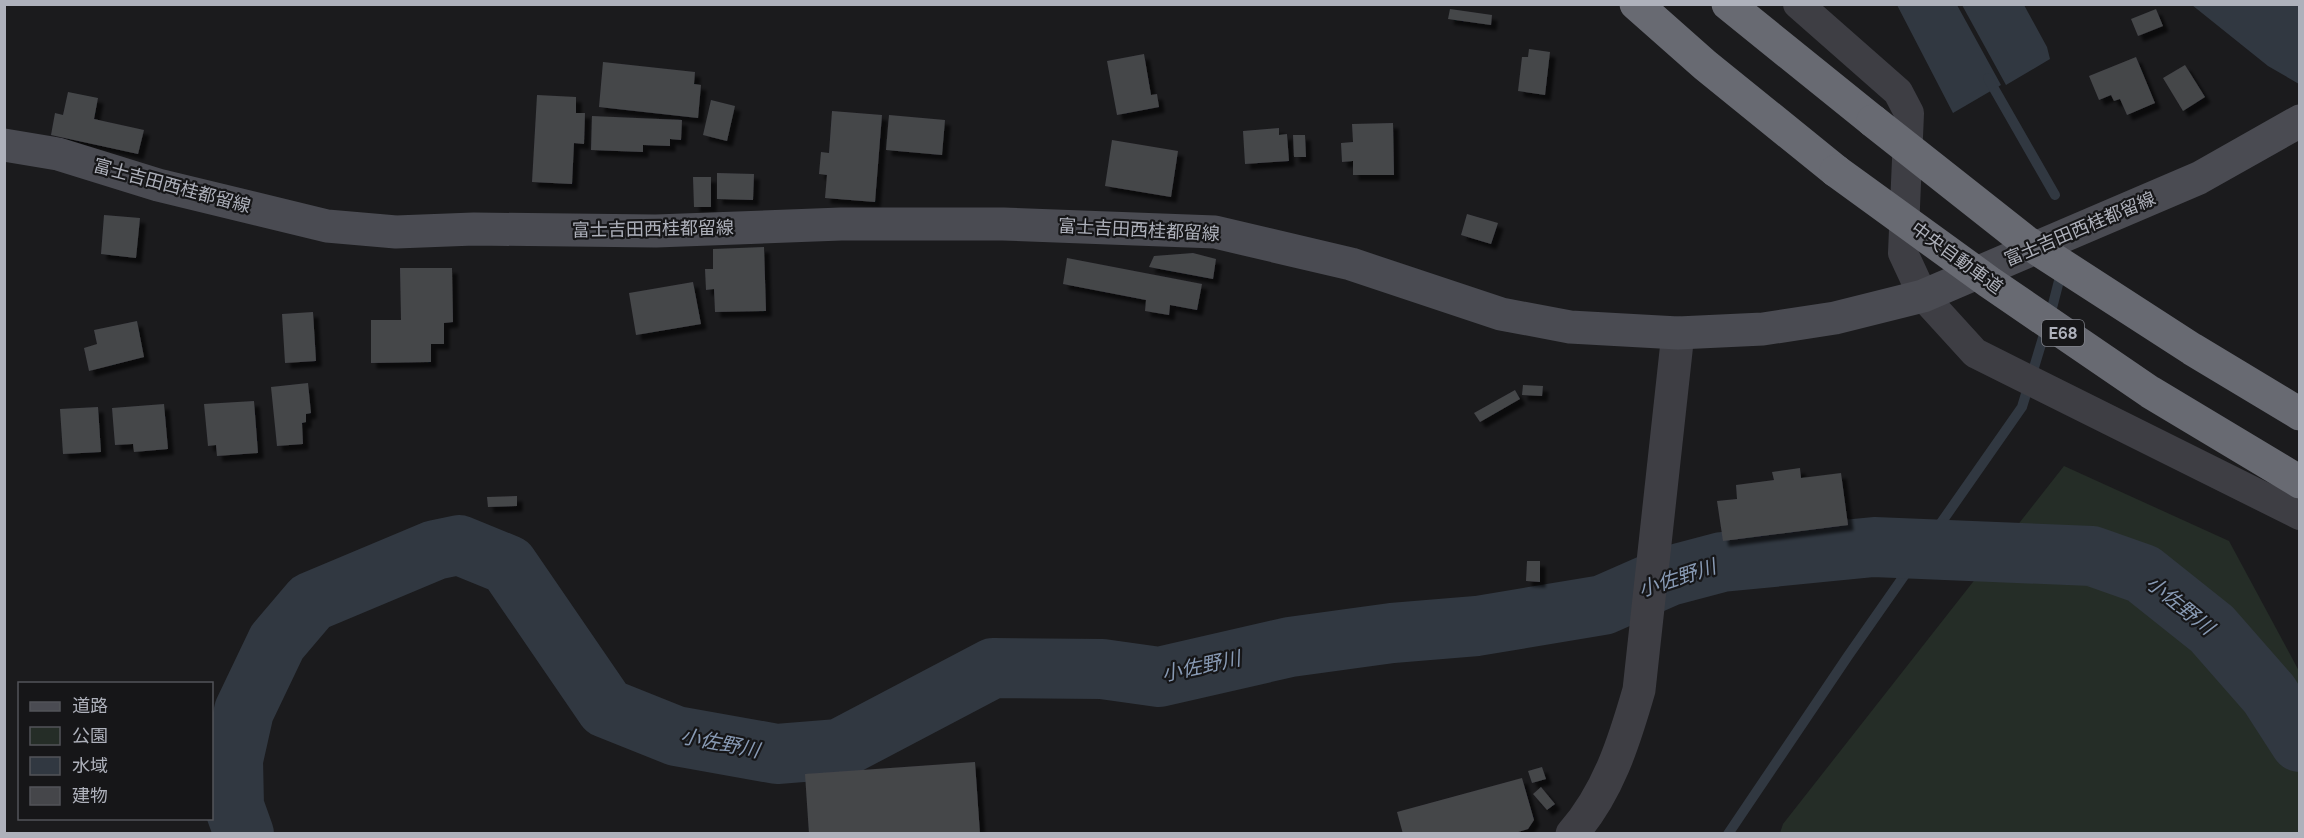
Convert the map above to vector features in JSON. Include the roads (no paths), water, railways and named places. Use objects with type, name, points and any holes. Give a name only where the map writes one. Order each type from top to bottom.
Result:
[{"type":"highway","name":"中央自動車道","points":[[1636,4],[1706,65],[1836,171],[1989,282],[2150,392],[2300,482]]},
{"type":"highway","points":[[1728,4],[2025,241],[2192,349],[2300,414]]},
{"type":"main road","name":"富士吉田西桂都留線","points":[[4,145],[58,154],[158,185],[327,226],[396,232],[474,229],[656,231],[841,224],[1003,224],[1215,232],[1351,264],[1501,314],[1570,327],[1678,333],[1763,329],[1835,318],[1923,296],[2199,178],[2300,121]]},
{"type":"street","points":[[1798,4],[1899,92],[1909,113],[1903,253],[1923,296],[1975,353],[2300,515]]},
{"type":"street","points":[[1572,834],[1584,819],[1608,779],[1626,736],[1639,690],[1678,333]]},
{"type":"water","points":[[1897,5],[1957,5],[2001,85],[1953,113]]},
{"type":"water","points":[[1962,5],[2024,5],[2047,47],[2050,59],[2006,85]]},
{"type":"water","points":[[2192,5],[2299,5],[2299,84],[2268,66]]},
{"type":"waterway","points":[[1988,78],[2055,195]]},
{"type":"waterway","points":[[1728,834],[1848,656],[2022,407],[2062,269]]},
{"type":"waterway","name":"小佐野川","points":[[244,834],[234,806],[233,760],[244,711],[277,642],[311,602],[435,550],[459,545],[508,565],[606,708],[676,736],[777,754],[839,749],[993,668],[1102,669],[1159,677],[1290,647],[1392,633],[1477,626],[1603,605],[1669,576],[1722,562],[1874,547],[2092,556],[2143,574],[2212,629],[2269,694],[2300,742]]}]
